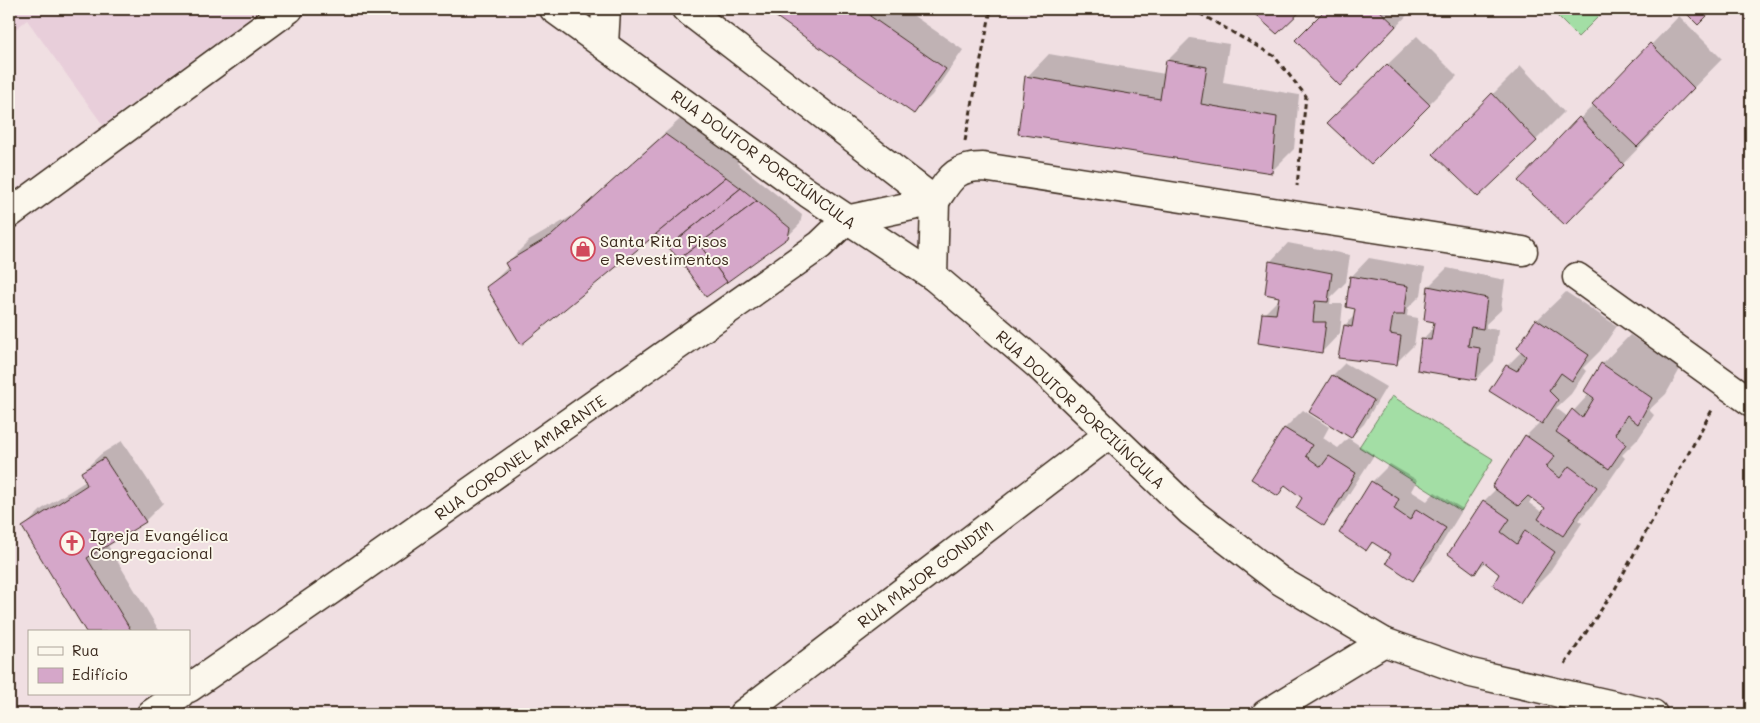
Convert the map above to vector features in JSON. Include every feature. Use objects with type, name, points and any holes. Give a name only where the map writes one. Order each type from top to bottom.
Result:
[{"type":"street","points":[[9,214],[289,9]]},
{"type":"street","name":"RUA DOUTOR PORCIÚNCULA","points":[[554,9],[846,220],[933,276],[1038,365],[1108,435],[1191,512],[1279,580],[1384,642],[1471,673],[1654,714]]},
{"type":"street","points":[[604,44],[606,9]]},
{"type":"street","points":[[686,9],[935,200]]},
{"type":"street","points":[[933,276],[935,200],[952,176],[959,170],[970,167],[983,167],[1294,214],[1523,251]]},
{"type":"street","points":[[846,220],[935,200]]},
{"type":"street","name":"RUA CORONEL AMARANTE","points":[[190,687],[332,590],[820,245],[846,220]]},
{"type":"street","points":[[1577,277],[1726,386],[1751,402]]},
{"type":"street","name":"RUA MAJOR GONDIM","points":[[743,714],[1108,435]]},
{"type":"street","points":[[1266,714],[1384,642]]},
{"type":"street","points":[[151,714],[177,696]]},
{"type":"path","points":[[959,170],[991,9]]},
{"type":"path","points":[[1192,9],[1274,56],[1306,96],[1294,214]]},
{"type":"path","points":[[1548,690],[1615,588],[1726,386]]},
{"type":"shaded area","points":[[9,9],[262,9],[103,125],[27,20],[9,34]]},
{"type":"green space","points":[[1550,9],[1606,9],[1578,37]]},
{"type":"green space","points":[[1392,396],[1493,459],[1461,511],[1359,447]]},
{"type":"building","points":[[765,9],[876,9],[870,16],[946,69],[914,114]]},
{"type":"building","points":[[1249,9],[1303,9],[1277,34]]},
{"type":"building","points":[[1326,9],[1378,9],[1396,26],[1340,86],[1295,40]]},
{"type":"building","points":[[1682,9],[1714,9],[1698,25]]},
{"type":"building","points":[[1650,43],[1694,88],[1637,147],[1592,104]]},
{"type":"building","points":[[1166,60],[1207,67],[1201,104],[1277,117],[1272,173],[1018,134],[1025,76],[1160,99]]},
{"type":"building","points":[[1387,64],[1430,105],[1371,164],[1327,123]]},
{"type":"building","points":[[1492,93],[1537,141],[1478,197],[1433,154]]},
{"type":"building","points":[[1579,117],[1624,165],[1565,225],[1518,181]]},
{"type":"building","name":"Santa Rita Pisos e Revestimentos","points":[[665,134],[726,177],[521,345],[486,287],[509,270],[505,263],[552,235]]},
{"type":"building","points":[[726,177],[741,188],[668,247],[656,234]]},
{"type":"building","points":[[741,188],[757,201],[679,259],[668,247]]},
{"type":"building","points":[[757,201],[790,228],[788,238],[727,282],[699,244]]},
{"type":"building","points":[[699,244],[727,282],[706,297],[679,259]]},
{"type":"building","points":[[1269,261],[1332,273],[1328,302],[1315,301],[1313,322],[1326,322],[1322,353],[1258,343],[1262,313],[1276,314],[1279,297],[1265,294]]},
{"type":"building","points":[[1350,276],[1408,286],[1404,315],[1393,315],[1390,334],[1401,336],[1397,365],[1338,358],[1344,325],[1352,327],[1355,309],[1346,307]]},
{"type":"building","points":[[1428,286],[1487,298],[1483,329],[1471,327],[1468,346],[1480,348],[1476,380],[1417,370],[1421,339],[1431,340],[1434,322],[1424,320]]},
{"type":"building","points":[[1536,319],[1589,355],[1572,381],[1561,373],[1549,391],[1558,400],[1542,424],[1489,391],[1506,365],[1517,371],[1526,356],[1517,348]]},
{"type":"building","points":[[1601,363],[1652,398],[1638,424],[1627,415],[1615,434],[1626,444],[1609,469],[1556,432],[1572,409],[1582,418],[1594,398],[1584,391]]},
{"type":"building","points":[[1332,375],[1374,400],[1351,438],[1309,412]]},
{"type":"building","points":[[1284,428],[1312,445],[1306,456],[1321,467],[1329,456],[1356,473],[1324,526],[1296,508],[1302,498],[1285,485],[1278,496],[1251,479]]},
{"type":"building","points":[[1525,435],[1555,456],[1546,467],[1560,478],[1569,466],[1597,487],[1563,536],[1538,519],[1545,508],[1528,496],[1518,506],[1492,487]]},
{"type":"building","name":"Igreja Evangélica Congregacional","points":[[104,458],[146,522],[87,558],[131,630],[85,630],[22,527],[87,485],[81,472]]},
{"type":"building","points":[[1371,481],[1399,499],[1394,509],[1410,520],[1416,509],[1446,528],[1413,581],[1386,563],[1391,554],[1372,542],[1366,551],[1339,533]]},
{"type":"building","points":[[1483,500],[1510,519],[1501,532],[1517,544],[1525,530],[1555,552],[1520,604],[1493,585],[1499,574],[1483,561],[1475,574],[1448,554]]},
{"type":"place","name":"Santa Rita Pisos e Revestimentos","points":[[583,249]]},
{"type":"place","name":"Igreja Evangélica Congregacional","points":[[72,543]]}]
